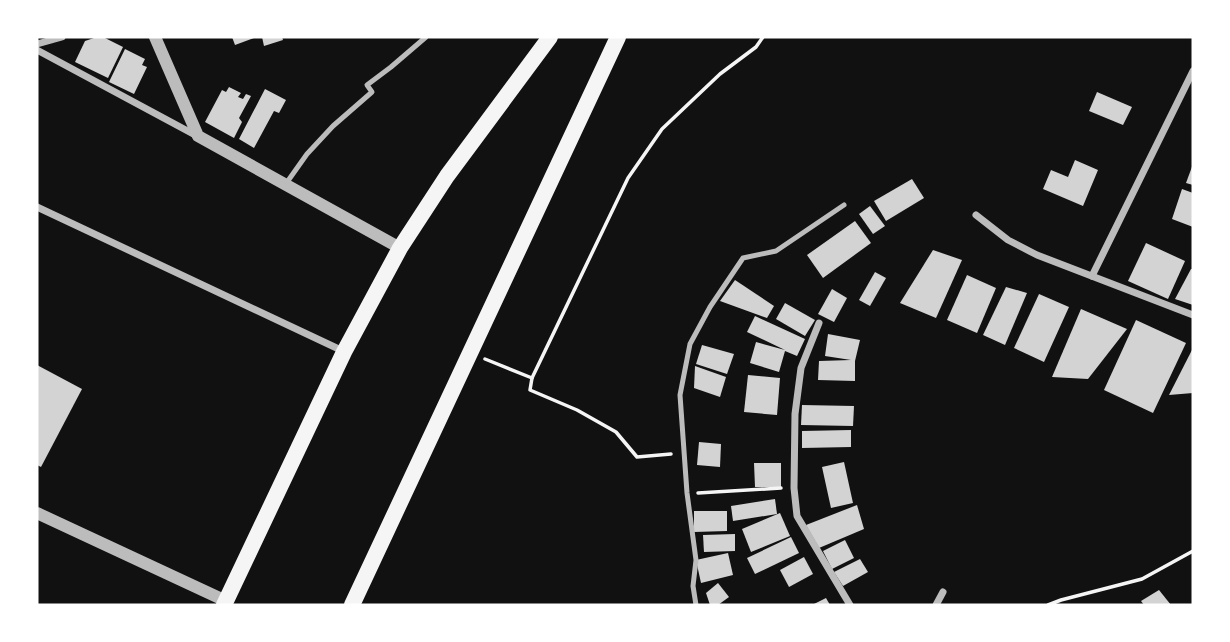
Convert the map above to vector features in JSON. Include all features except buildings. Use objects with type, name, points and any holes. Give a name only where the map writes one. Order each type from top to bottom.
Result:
[{"type":"main road","points":[[225,603],[345,352],[400,248],[447,176],[550,37]]},
{"type":"main road","points":[[352,605],[618,37]]},
{"type":"street","points":[[37,44],[62,37]]},
{"type":"street","points":[[155,37],[198,136]]},
{"type":"street","points":[[37,50],[400,248]]},
{"type":"street","points":[[1092,276],[1193,71]]},
{"type":"street","points":[[37,207],[345,352]]},
{"type":"street","points":[[976,215],[1008,240],[1037,256],[1193,315]]},
{"type":"street","points":[[819,323],[801,368],[795,414],[794,488],[797,516],[850,605]]},
{"type":"street","points":[[37,513],[225,603]]},
{"type":"street","points":[[936,605],[943,592]]},
{"type":"lane","points":[[285,185],[307,154],[333,126],[372,92],[367,85],[426,37]]},
{"type":"lane","points":[[696,605],[692,586],[696,560],[687,493],[680,395],[690,344],[710,307],[743,258],[776,251],[844,205]]},
{"type":"path","points":[[684,453],[637,457],[616,432],[576,410],[530,390],[532,378],[628,178],[662,129],[720,75],[756,47],[763,37]]},
{"type":"path","points":[[469,353],[532,378]]},
{"type":"path","points":[[687,493],[794,488]]},
{"type":"path","points":[[1048,605],[1142,579],[1193,551]]}]
